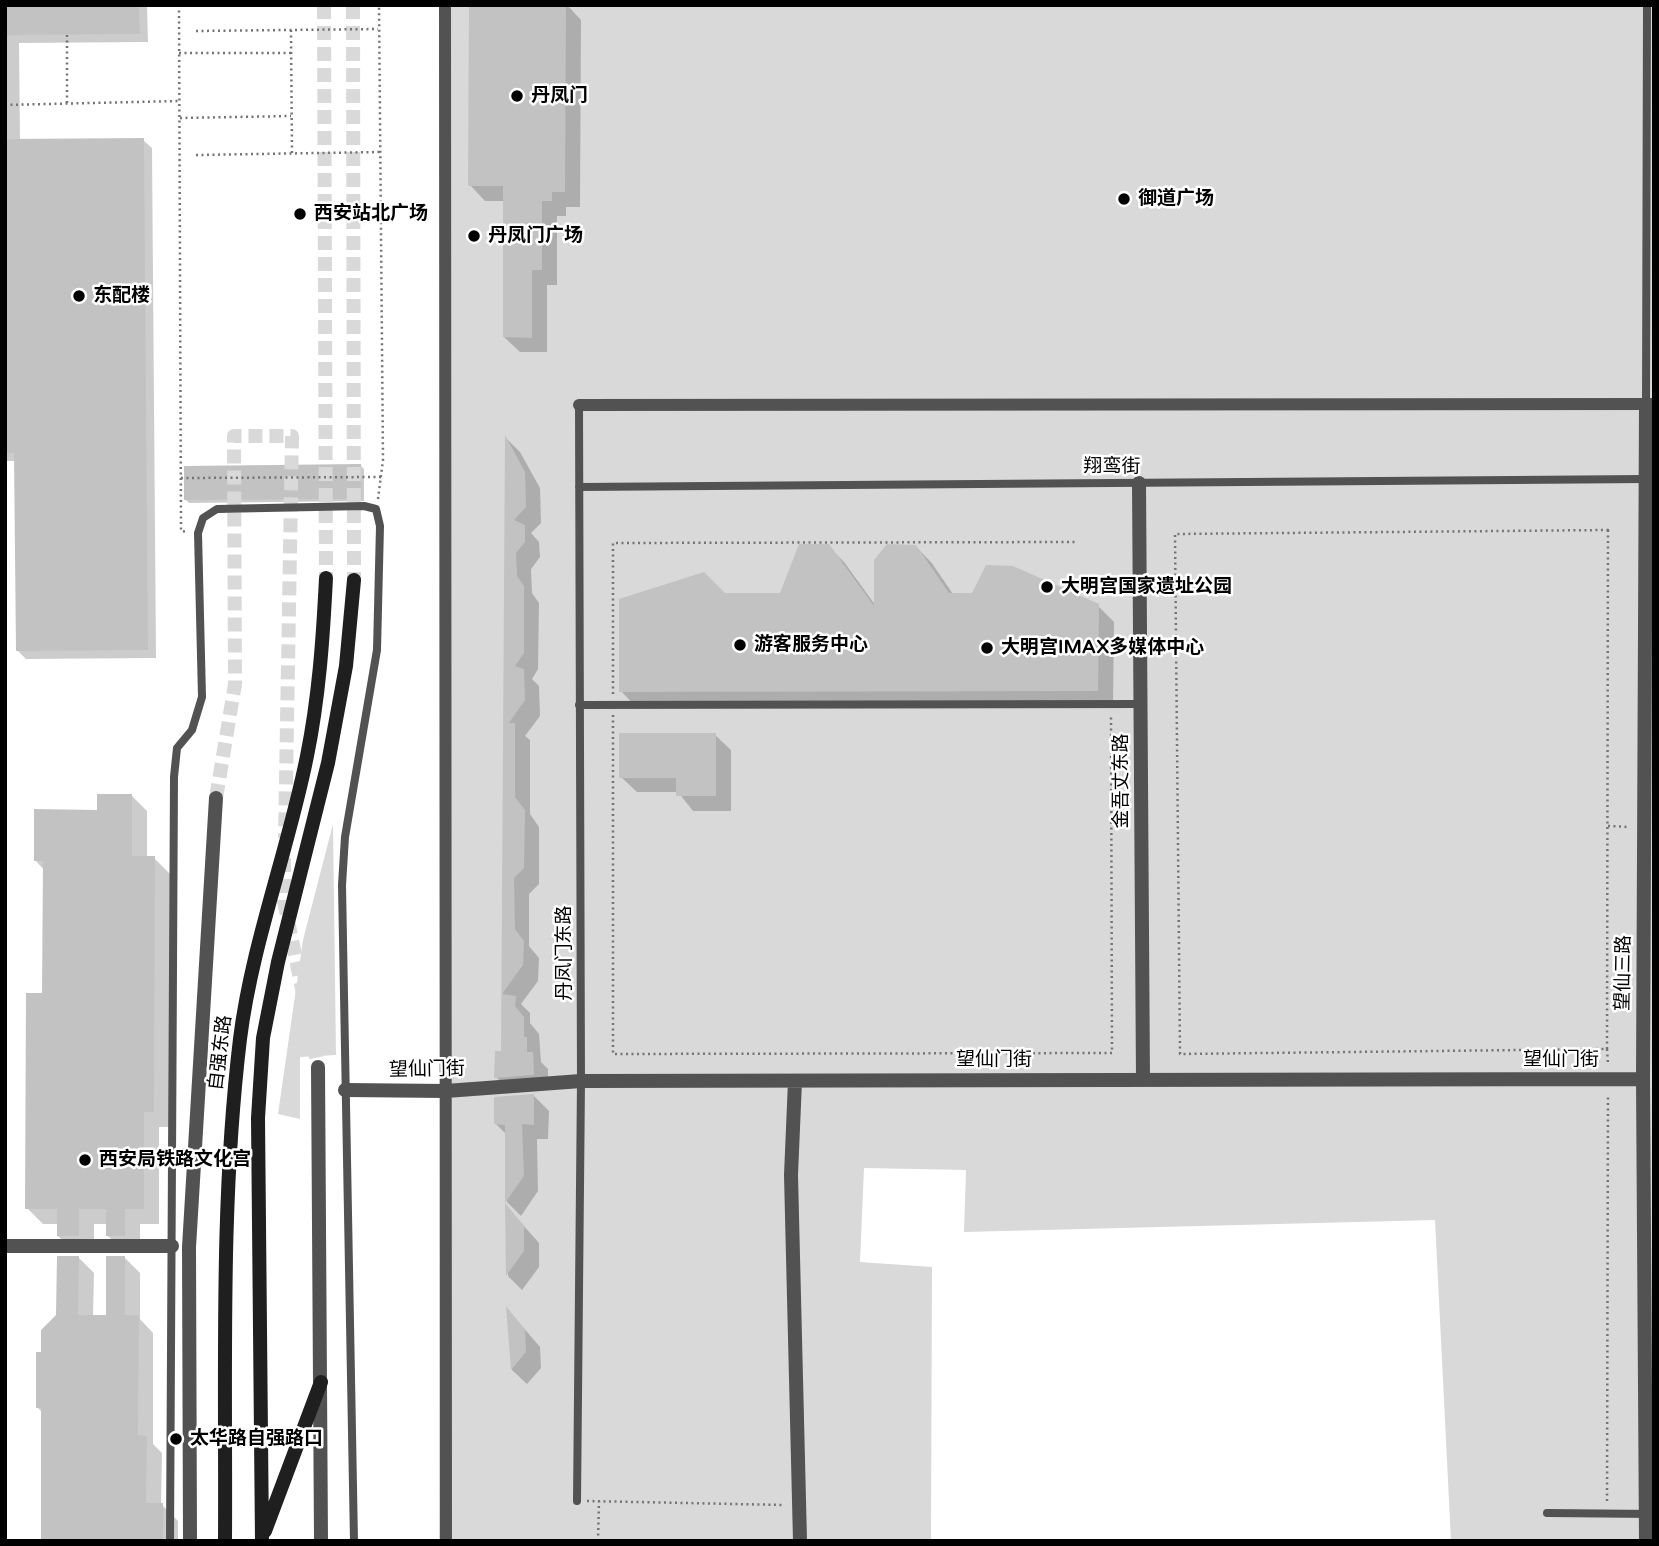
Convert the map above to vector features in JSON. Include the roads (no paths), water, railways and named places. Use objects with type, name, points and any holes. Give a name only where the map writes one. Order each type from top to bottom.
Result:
[{"type":"main road","name":"自强东路","points":[[225,1541],[226,1269],[240,1037],[256,958],[307,757],[321,661],[326,578]]},
{"type":"main road","name":"自强东路","points":[[262,1540],[258,1118],[263,1038],[278,962],[328,764],[346,666],[354,580]]},
{"type":"main road","points":[[262,1540],[321,1382]]},
{"type":"street","points":[[445,5],[446,1541]]},
{"type":"street","points":[[579,405],[1650,405]]},
{"type":"street","name":"望仙三路","points":[[1646,1541],[1651,1514],[1643,1079],[1646,478],[1650,405]]},
{"type":"street","name":"金吾丈东路","points":[[1139,483],[1143,1079]]},
{"type":"street","points":[[190,1541],[189,1247],[216,798]]},
{"type":"street","points":[[318,1066],[321,1541]]},
{"type":"street","name":"望仙门街","points":[[345,1090],[446,1091],[581,1081],[1643,1079]]},
{"type":"street","points":[[794,1081],[791,1175],[800,1541]]},
{"type":"street","points":[[5,1246],[172,1245]]},
{"type":"lane","points":[[1647,5],[1650,405]]},
{"type":"lane","name":"丹凤门东路","points":[[577,1502],[581,1081],[579,405]]},
{"type":"lane","name":"翔鸾街","points":[[579,487],[1646,478]]},
{"type":"lane","points":[[170,1541],[174,768],[177,748],[192,730],[202,697],[198,533],[203,518],[217,509],[364,506],[376,509],[380,526],[377,650],[342,864],[354,1541]]},
{"type":"lane","points":[[579,705],[1141,704]]},
{"type":"lane","points":[[1546,1513],[1651,1514]]},
{"type":"tunnel","points":[[324,5],[326,578]]},
{"type":"tunnel","points":[[353,5],[354,580]]},
{"type":"tunnel","points":[[216,798],[235,684],[234,436],[292,436],[285,838]]},
{"type":"tunnel","points":[[284,858],[284,901],[318,1067]]},
{"type":"place","name":"丹凤门","points":[[517,96]]},
{"type":"place","name":"御道广场","points":[[1124,199]]},
{"type":"place","name":"西安站北广场","points":[[300,214]]},
{"type":"place","name":"丹凤门广场","points":[[474,236]]},
{"type":"place","name":"东配楼","points":[[79,296]]},
{"type":"place","name":"大明宫国家遗址公园","points":[[1047,587]]},
{"type":"place","name":"游客服务中心","points":[[740,645]]},
{"type":"place","name":"大明宫IMAX多媒体中心","points":[[987,648]]},
{"type":"place","name":"西安局铁路文化宫","points":[[85,1160]]},
{"type":"place","name":"太华路自强路口","points":[[176,1439]]}]
